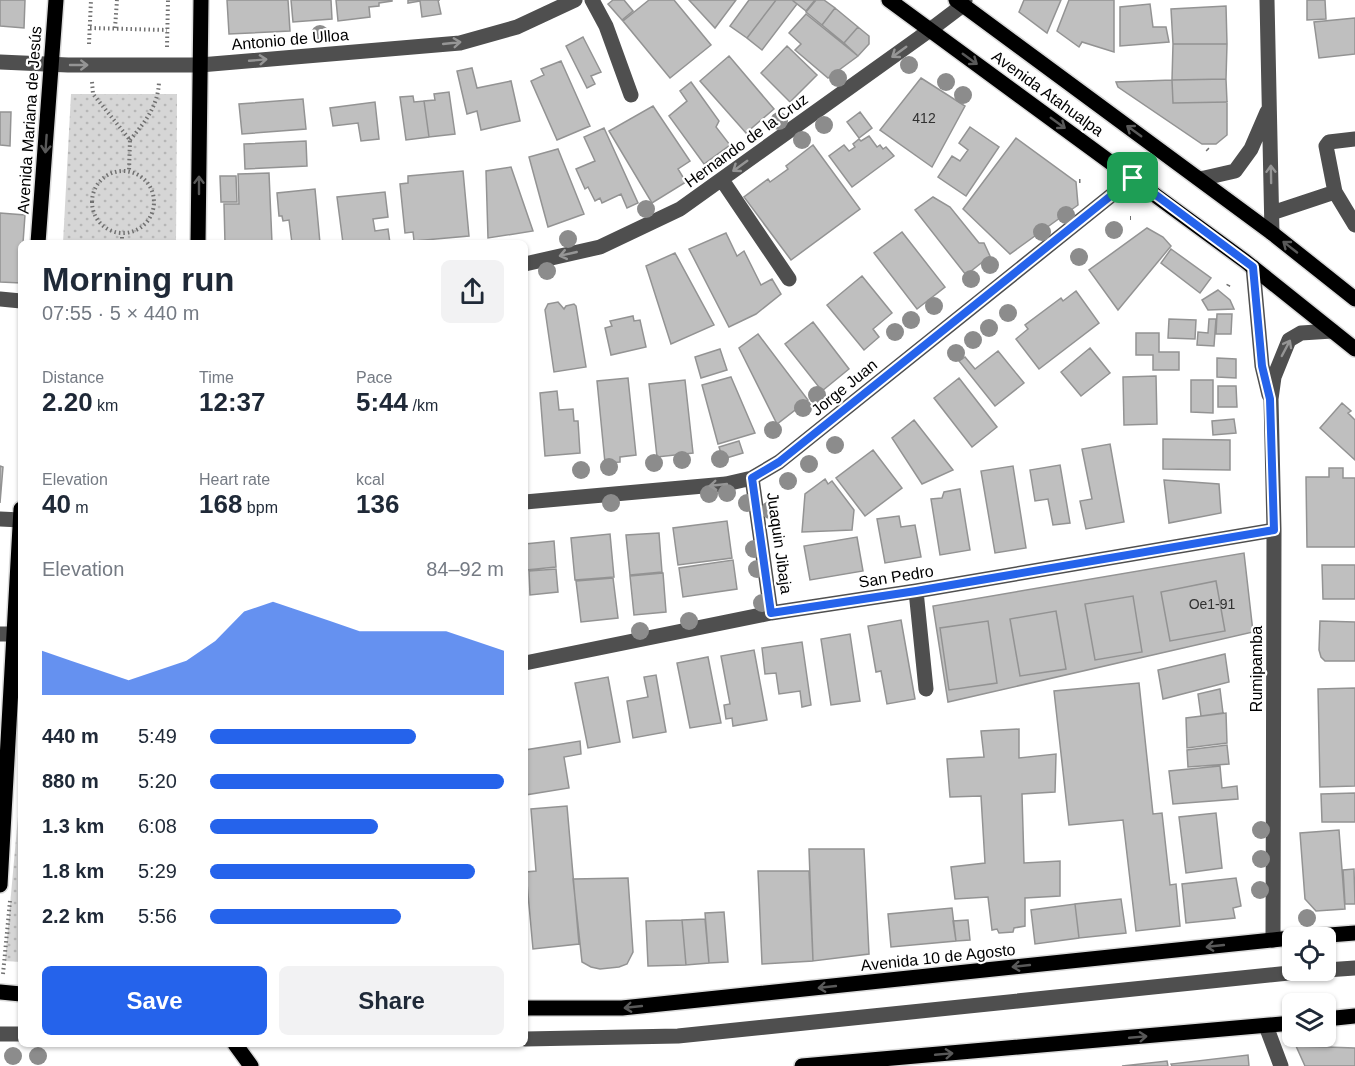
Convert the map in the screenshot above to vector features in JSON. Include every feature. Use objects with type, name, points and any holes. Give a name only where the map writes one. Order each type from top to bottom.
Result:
[{"type":"main road","name":"Avenida Mariana de Jesús","points":[[38,240],[56,0]]},
{"type":"main road","points":[[198,240],[201,0]]},
{"type":"main road","name":"Avenida Atahualpa","points":[[889,0],[1253,267],[1346,341]]},
{"type":"main road","name":"Avenida Atahualpa","points":[[961,2],[1272,233],[1355,299]]},
{"type":"main road","points":[[1336,283],[1355,305]]},
{"type":"main road","points":[[0,885],[7,634],[18,544]]},
{"type":"main road","name":"Avenida 10 de Agosto","points":[[528,1008],[622,1008],[1355,933]]},
{"type":"main road","points":[[0,992],[18,994]]},
{"type":"main road","points":[[1336,1018],[1355,1016]]},
{"type":"main road","points":[[802,1066],[873,1063],[1282,1024]]},
{"type":"main road","points":[[237,1047],[251,1066]]},
{"type":"street","name":"Antonio de Ulloa","points":[[0,62],[52,65],[200,65],[460,43],[517,27],[575,0]]},
{"type":"street","points":[[592,0],[606,26],[631,95]]},
{"type":"street","points":[[1267,0],[1272,233]]},
{"type":"street","name":"Hernando de la Cruz","points":[[528,263],[600,246],[680,209],[930,30],[961,2]]},
{"type":"street","points":[[1200,179],[1235,171],[1251,150],[1270,107]]},
{"type":"street","points":[[1355,139],[1329,142],[1326,146],[1335,192],[1355,225]]},
{"type":"street","name":"Jorge Juan","points":[[528,502],[726,484],[752,478],[779,462],[1133,178]]},
{"type":"street","points":[[722,180],[789,279]]},
{"type":"street","points":[[1272,213],[1335,192]]},
{"type":"street","name":"Rumipamba","points":[[1253,267],[1262,366],[1270,399],[1274,530],[1273,940]]},
{"type":"street","points":[[0,299],[18,301]]},
{"type":"street","name":"Rumipamba","points":[[1270,399],[1274,377],[1289,340],[1301,333],[1346,341]]},
{"type":"street","name":"Juaquin Jibaja","points":[[752,478],[771,613]]},
{"type":"street","points":[[0,519],[18,520]]},
{"type":"street","name":"San Pedro","points":[[528,662],[771,613],[916,591],[1274,530]]},
{"type":"street","points":[[916,591],[926,689]]},
{"type":"street","points":[[1336,969],[1355,968]]},
{"type":"street","points":[[528,1039],[678,1036],[1282,974]]},
{"type":"street","points":[[1266,1026],[1281,1066]]},
{"type":"street","points":[[0,1034],[18,1034]]},
{"type":"path","points":[[89,44],[91,0]]},
{"type":"path","points":[[115,28],[117,0]]},
{"type":"path","points":[[167,48],[168,0]]},
{"type":"path","points":[[90,28],[167,30]]},
{"type":"path","points":[[129,171],[130,140],[149,117],[158,94],[159,75]]},
{"type":"path","points":[[92,76],[93,94],[130,140]]},
{"type":"path","points":[[129,171],[143,178],[152,190],[154,206],[149,220],[137,231],[122,234],[103,227],[92,209],[94,189],[108,174],[129,171]]},
{"type":"path","points":[[122,234],[122,240]]},
{"type":"shaded area","points":[[71,94],[177,94],[176,240],[63,240]]},
{"type":"shaded area","points":[[18,816],[18,962],[5,961]]},
{"type":"building","points":[[0,0],[25,0],[24,28],[0,26]]},
{"type":"building","points":[[227,0],[288,0],[290,31],[229,34]]},
{"type":"building","points":[[291,0],[331,0],[332,19],[293,22]]},
{"type":"building","points":[[336,0],[392,1],[369,7],[370,17],[338,21]]},
{"type":"building","points":[[408,0],[438,0],[441,14],[422,17],[420,1],[408,3]]},
{"type":"building","points":[[613,0],[624,0],[633,11],[622,20],[608,4]]},
{"type":"building","points":[[649,0],[674,0],[711,45],[670,78],[623,21]]},
{"type":"building","points":[[689,0],[736,0],[715,28]]},
{"type":"building","points":[[749,0],[776,0],[747,38],[730,26]]},
{"type":"building","points":[[776,0],[792,0],[797,4],[762,50],[747,38]]},
{"type":"building","points":[[792,0],[815,0],[806,11]]},
{"type":"building","points":[[816,0],[824,0],[835,8],[822,25],[806,12]]},
{"type":"building","points":[[1024,0],[1061,0],[1047,33],[1019,12]]},
{"type":"building","points":[[1069,0],[1114,0],[1114,52],[1082,42],[1079,47],[1057,31]]},
{"type":"building","points":[[1307,0],[1325,0],[1326,19],[1307,20]]},
{"type":"building","points":[[1150,4],[1153,27],[1166,27],[1169,42],[1120,46],[1120,7]]},
{"type":"building","points":[[1226,6],[1227,44],[1173,44],[1171,9]]},
{"type":"building","points":[[835,8],[858,27],[844,43],[822,25]]},
{"type":"building","points":[[806,14],[858,56],[828,78],[795,50],[801,44],[789,33]]},
{"type":"building","points":[[1355,18],[1355,54],[1319,58],[1314,22]]},
{"type":"building","points":[[858,27],[869,36],[869,44],[858,56],[844,43]]},
{"type":"building","points":[[583,37],[601,72],[591,76],[595,84],[587,88],[566,46]]},
{"type":"building","points":[[1173,44],[1227,44],[1226,79],[1172,80]]},
{"type":"building","points":[[787,46],[817,75],[790,102],[761,73]]},
{"type":"building","points":[[729,56],[774,109],[746,133],[700,81]]},
{"type":"building","points":[[561,61],[590,126],[557,140],[531,81],[544,75],[541,69]]},
{"type":"building","points":[[472,68],[477,88],[511,81],[520,121],[481,130],[477,111],[467,114],[457,71]]},
{"type":"building","points":[[921,78],[965,106],[932,167],[880,130]]},
{"type":"building","points":[[1226,79],[1227,102],[1173,103],[1172,80]]},
{"type":"building","points":[[1172,80],[1173,103],[1227,102],[1227,135],[1216,144],[1202,144],[1118,87],[1116,82]]},
{"type":"building","points":[[691,82],[719,121],[716,127],[730,145],[704,164],[669,116],[687,101],[680,91]]},
{"type":"building","points":[[449,92],[455,134],[429,137],[424,101],[435,100],[434,94]]},
{"type":"building","points":[[413,96],[414,102],[424,101],[429,137],[406,140],[400,97]]},
{"type":"building","points":[[303,99],[306,129],[242,134],[239,104]]},
{"type":"building","points":[[375,102],[379,139],[361,141],[358,123],[333,126],[330,108]]},
{"type":"building","points":[[653,106],[690,161],[678,169],[686,182],[652,203],[609,131]]},
{"type":"building","points":[[0,112],[11,112],[10,146],[0,145]]},
{"type":"building","points":[[860,112],[872,128],[859,138],[847,122]]},
{"type":"building","points":[[970,127],[999,147],[966,196],[938,177],[952,156],[960,161],[968,150],[959,143]]},
{"type":"building","points":[[604,128],[638,203],[627,208],[621,194],[602,203],[600,198],[595,201],[588,187],[585,189],[576,169],[595,161],[584,137]]},
{"type":"building","points":[[869,136],[877,147],[880,145],[883,149],[886,147],[894,156],[852,187],[829,156],[844,145],[849,151],[855,147],[853,144],[859,139],[861,141]]},
{"type":"building","points":[[1016,138],[1076,182],[1078,205],[1010,254],[963,209]]},
{"type":"building","points":[[306,141],[307,166],[245,169],[244,144]]},
{"type":"building","points":[[813,145],[860,209],[791,260],[744,197],[768,179],[770,182],[788,169],[786,166]]},
{"type":"building","points":[[558,149],[584,214],[548,227],[529,157]]},
{"type":"building","points":[[511,167],[533,231],[488,238],[486,171]]},
{"type":"building","points":[[463,171],[469,236],[414,240],[413,232],[405,233],[400,184],[408,183],[408,176]]},
{"type":"building","points":[[269,173],[272,240],[225,240],[224,204],[239,204],[238,174]]},
{"type":"building","points":[[220,176],[236,176],[237,202],[221,202]]},
{"type":"building","points":[[315,189],[320,240],[292,240],[289,220],[283,221],[282,216],[279,216],[277,193]]},
{"type":"building","points":[[385,192],[388,217],[373,219],[375,231],[388,229],[390,240],[343,240],[337,197]]},
{"type":"building","points":[[933,197],[950,207],[979,243],[984,243],[990,256],[966,275],[915,210]]},
{"type":"building","points":[[0,213],[25,215],[23,240],[18,240],[18,283],[0,282]]},
{"type":"building","points":[[1147,228],[1163,237],[1171,246],[1118,310],[1089,270]]},
{"type":"building","points":[[902,232],[945,287],[917,309],[874,253]]},
{"type":"building","points":[[726,233],[737,256],[744,251],[761,285],[772,279],[781,294],[756,314],[729,327],[689,249]]},
{"type":"building","points":[[1171,249],[1211,278],[1200,293],[1161,263]]},
{"type":"building","points":[[675,253],[714,325],[671,344],[646,266]]},
{"type":"building","points":[[862,276],[892,313],[873,329],[879,337],[864,350],[827,305]]},
{"type":"building","points":[[1218,290],[1230,300],[1234,309],[1208,310],[1202,300]]},
{"type":"building","points":[[1076,291],[1099,323],[1039,369],[1016,339],[1028,329],[1025,325],[1061,298],[1063,301]]},
{"type":"building","points":[[558,302],[564,309],[574,304],[576,306],[586,367],[554,372],[545,310],[548,304]]},
{"type":"building","points":[[1217,314],[1232,314],[1231,334],[1216,334]]},
{"type":"building","points":[[633,316],[634,321],[640,320],[646,347],[611,355],[605,328],[612,326],[610,321]]},
{"type":"building","points":[[1169,319],[1196,320],[1195,339],[1168,338]]},
{"type":"building","points":[[1209,319],[1216,319],[1214,346],[1197,345],[1198,332],[1208,333]]},
{"type":"building","points":[[813,322],[849,369],[822,391],[785,344]]},
{"type":"building","points":[[1136,333],[1159,333],[1159,352],[1179,352],[1179,370],[1153,370],[1153,355],[1136,355]]},
{"type":"building","points":[[758,334],[808,400],[777,424],[739,348]]},
{"type":"building","points":[[1090,348],[1110,373],[1081,396],[1061,372]]},
{"type":"building","points":[[720,349],[727,370],[701,378],[695,357]]},
{"type":"building","points":[[998,351],[1024,383],[995,406],[959,361],[965,357],[975,369]]},
{"type":"building","points":[[1217,358],[1236,359],[1236,378],[1217,377]]},
{"type":"building","points":[[1156,376],[1157,424],[1124,425],[1123,377]]},
{"type":"building","points":[[731,377],[755,433],[718,444],[702,385]]},
{"type":"building","points":[[628,378],[636,455],[620,457],[620,462],[605,463],[597,381]]},
{"type":"building","points":[[959,378],[997,427],[972,447],[934,398]]},
{"type":"building","points":[[685,380],[693,453],[657,457],[649,384]]},
{"type":"building","points":[[1191,380],[1213,380],[1213,413],[1191,412]]},
{"type":"building","points":[[1218,386],[1236,386],[1237,407],[1218,407]]},
{"type":"building","points":[[557,391],[559,410],[573,409],[574,421],[578,421],[580,453],[545,456],[540,393]]},
{"type":"building","points":[[1342,403],[1351,411],[1348,413],[1355,420],[1355,460],[1320,428]]},
{"type":"building","points":[[1234,419],[1236,433],[1213,435],[1212,421]]},
{"type":"building","points":[[914,420],[953,470],[922,484],[892,438]]},
{"type":"building","points":[[1163,439],[1230,440],[1230,470],[1163,469]]},
{"type":"building","points":[[739,441],[743,453],[723,459],[719,447]]},
{"type":"building","points":[[1110,444],[1124,522],[1086,529],[1080,501],[1092,499],[1082,449]]},
{"type":"building","points":[[873,450],[902,488],[865,516],[836,478]]},
{"type":"building","points":[[1060,465],[1070,523],[1053,525],[1048,499],[1035,501],[1030,470]]},
{"type":"building","points":[[0,466],[3,467],[0,503]]},
{"type":"building","points":[[1013,466],[1026,548],[995,553],[981,471]]},
{"type":"building","points":[[1329,468],[1343,468],[1343,478],[1355,478],[1355,547],[1307,547],[1306,477],[1329,477]]},
{"type":"building","points":[[825,479],[828,484],[832,481],[854,510],[852,530],[802,532],[805,494]]},
{"type":"building","points":[[1164,480],[1219,484],[1221,513],[1169,523]]},
{"type":"building","points":[[960,489],[970,550],[940,555],[931,499],[942,498],[944,492]]},
{"type":"building","points":[[899,516],[901,527],[915,525],[921,557],[885,563],[877,519]]},
{"type":"building","points":[[727,521],[732,558],[678,565],[673,528]]},
{"type":"building","points":[[659,533],[662,572],[630,575],[626,535]]},
{"type":"building","points":[[610,534],[614,577],[575,580],[571,538]]},
{"type":"building","points":[[857,537],[863,571],[810,580],[804,546]]},
{"type":"building","points":[[554,541],[556,567],[528,570],[528,544]]},
{"type":"building","points":[[1244,553],[1253,632],[948,702],[933,606]]},
{"type":"building","points":[[733,560],[737,589],[683,597],[679,568]]},
{"type":"building","points":[[1322,565],[1355,565],[1355,599],[1323,599]]},
{"type":"building","points":[[556,569],[558,592],[530,595],[529,571]]},
{"type":"building","points":[[663,573],[666,612],[634,615],[630,576]]},
{"type":"building","points":[[613,578],[618,618],[581,622],[576,581]]},
{"type":"building","points":[[1216,581],[1225,631],[1170,641],[1161,592]]},
{"type":"building","points":[[1133,596],[1142,652],[1095,660],[1085,604]]},
{"type":"building","points":[[1056,611],[1066,669],[1020,676],[1010,619]]},
{"type":"building","points":[[901,620],[915,699],[887,704],[881,671],[876,672],[868,626]]},
{"type":"building","points":[[988,621],[997,683],[949,690],[940,628]]},
{"type":"building","points":[[1320,621],[1355,622],[1355,661],[1325,661],[1321,657],[1319,650]]},
{"type":"building","points":[[850,634],[860,701],[831,705],[821,639]]},
{"type":"building","points":[[802,642],[811,705],[802,707],[800,691],[779,694],[776,673],[765,674],[762,648]]},
{"type":"building","points":[[754,650],[767,720],[733,726],[732,718],[726,719],[724,705],[730,704],[721,656]]},
{"type":"building","points":[[1225,654],[1229,682],[1163,699],[1158,670]]},
{"type":"building","points":[[708,657],[721,723],[690,728],[677,663]]},
{"type":"building","points":[[656,675],[666,732],[633,738],[627,701],[648,697],[644,677]]},
{"type":"building","points":[[608,677],[620,742],[588,748],[575,683]]},
{"type":"building","points":[[1139,683],[1153,814],[1162,813],[1170,885],[1176,884],[1180,926],[1136,931],[1123,820],[1069,825],[1054,691]]},
{"type":"building","points":[[1355,688],[1355,786],[1320,787],[1318,689]]},
{"type":"building","points":[[1220,689],[1223,713],[1201,716],[1198,694]]},
{"type":"building","points":[[1226,713],[1227,743],[1187,748],[1186,718]]},
{"type":"building","points":[[1019,729],[1019,758],[1056,754],[1055,792],[1022,794],[1024,863],[1060,861],[1060,896],[1025,898],[1025,926],[1014,928],[1013,932],[999,933],[997,929],[992,930],[988,897],[955,899],[951,867],[985,863],[981,796],[950,797],[947,759],[984,757],[981,731]]},
{"type":"building","points":[[580,741],[581,754],[564,757],[569,788],[528,795],[528,750]]},
{"type":"building","points":[[1227,745],[1229,764],[1188,767],[1187,750]]},
{"type":"building","points":[[1220,766],[1222,788],[1237,786],[1238,799],[1173,804],[1169,771]]},
{"type":"building","points":[[1355,793],[1355,822],[1322,822],[1321,794]]},
{"type":"building","points":[[567,806],[579,944],[533,949],[528,894],[528,872],[536,871],[531,809]]},
{"type":"building","points":[[1216,813],[1222,868],[1186,873],[1179,817]]},
{"type":"building","points":[[1339,830],[1345,909],[1316,911],[1305,899],[1300,833]]},
{"type":"building","points":[[809,849],[864,849],[869,954],[813,961]]},
{"type":"building","points":[[1354,869],[1355,904],[1345,904],[1343,870]]},
{"type":"building","points":[[758,871],[809,871],[813,961],[762,964]]},
{"type":"building","points":[[628,878],[633,952],[627,964],[619,967],[600,969],[591,967],[582,962],[573,879]]},
{"type":"building","points":[[1236,878],[1241,906],[1233,908],[1235,918],[1186,923],[1182,884]]},
{"type":"building","points":[[1121,899],[1126,933],[1079,938],[1075,904]]},
{"type":"building","points":[[1075,904],[1079,938],[1035,944],[1031,910]]},
{"type":"building","points":[[952,908],[956,941],[891,947],[888,914]]},
{"type":"building","points":[[724,912],[728,962],[709,963],[705,913]]},
{"type":"building","points":[[705,919],[709,963],[686,965],[682,920]]},
{"type":"building","points":[[682,920],[686,965],[648,966],[646,921]]},
{"type":"building","points":[[968,920],[970,940],[956,941],[953,921]]},
{"type":"building","points":[[1296,1047],[1355,1048],[1355,1066],[1305,1066]]},
{"type":"building","points":[[1248,1055],[1249,1066],[1172,1066],[1171,1064]]},
{"type":"building","points":[[1167,1061],[1168,1066],[1122,1066]]},
{"type":"route","points":[[1133,178],[1253,267],[1262,366],[1270,399],[1274,530],[916,591],[771,613],[752,478],[779,462],[1133,178]]}]
